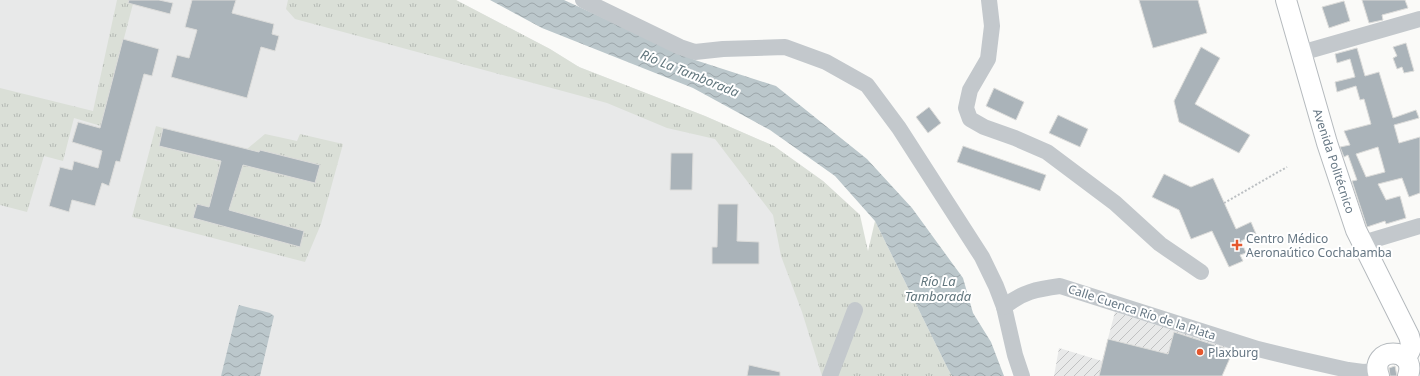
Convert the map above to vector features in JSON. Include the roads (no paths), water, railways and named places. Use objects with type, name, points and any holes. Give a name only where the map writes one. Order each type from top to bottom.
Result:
[{"type":"main road","name":"Avenida Politécnico","points":[[1286,0],[1327,143],[1356,230],[1409,336],[1411,343],[1411,369]]},
{"type":"main road","points":[[1378,373],[1380,360],[1387,354],[1396,353],[1402,355],[1411,369]]},
{"type":"street","points":[[583,0],[684,49],[695,52],[724,49],[785,47],[826,62],[867,85],[899,128],[982,257],[1004,307],[1015,355],[1022,376]]},
{"type":"street","points":[[989,0],[992,26],[988,59],[970,90],[966,108],[970,119],[984,128],[1015,138],[1047,152],[1115,203],[1160,244],[1201,272]]},
{"type":"street","points":[[1301,53],[1420,19]]},
{"type":"street","points":[[1362,242],[1420,226]]},
{"type":"street","name":"Calle Cuenca Río de la Plata","points":[[1004,307],[1013,300],[1030,291],[1060,286],[1326,371],[1378,373]]},
{"type":"street","points":[[830,376],[855,310]]},
{"type":"water","name":"Río La Tamborada","points":[[490,0],[564,0],[695,60],[776,86],[867,159],[912,208],[963,278],[973,313],[991,342],[1004,376],[952,376],[875,221],[835,176],[770,130],[693,88],[542,28]]},
{"type":"water","points":[[239,305],[270,313],[274,316],[260,376],[221,376]]},
{"type":"place","name":"Centro Médico Aeronaútico Cochabamba","points":[[1237,245]]},
{"type":"place","name":"Plaxburg","points":[[1200,352]]}]
